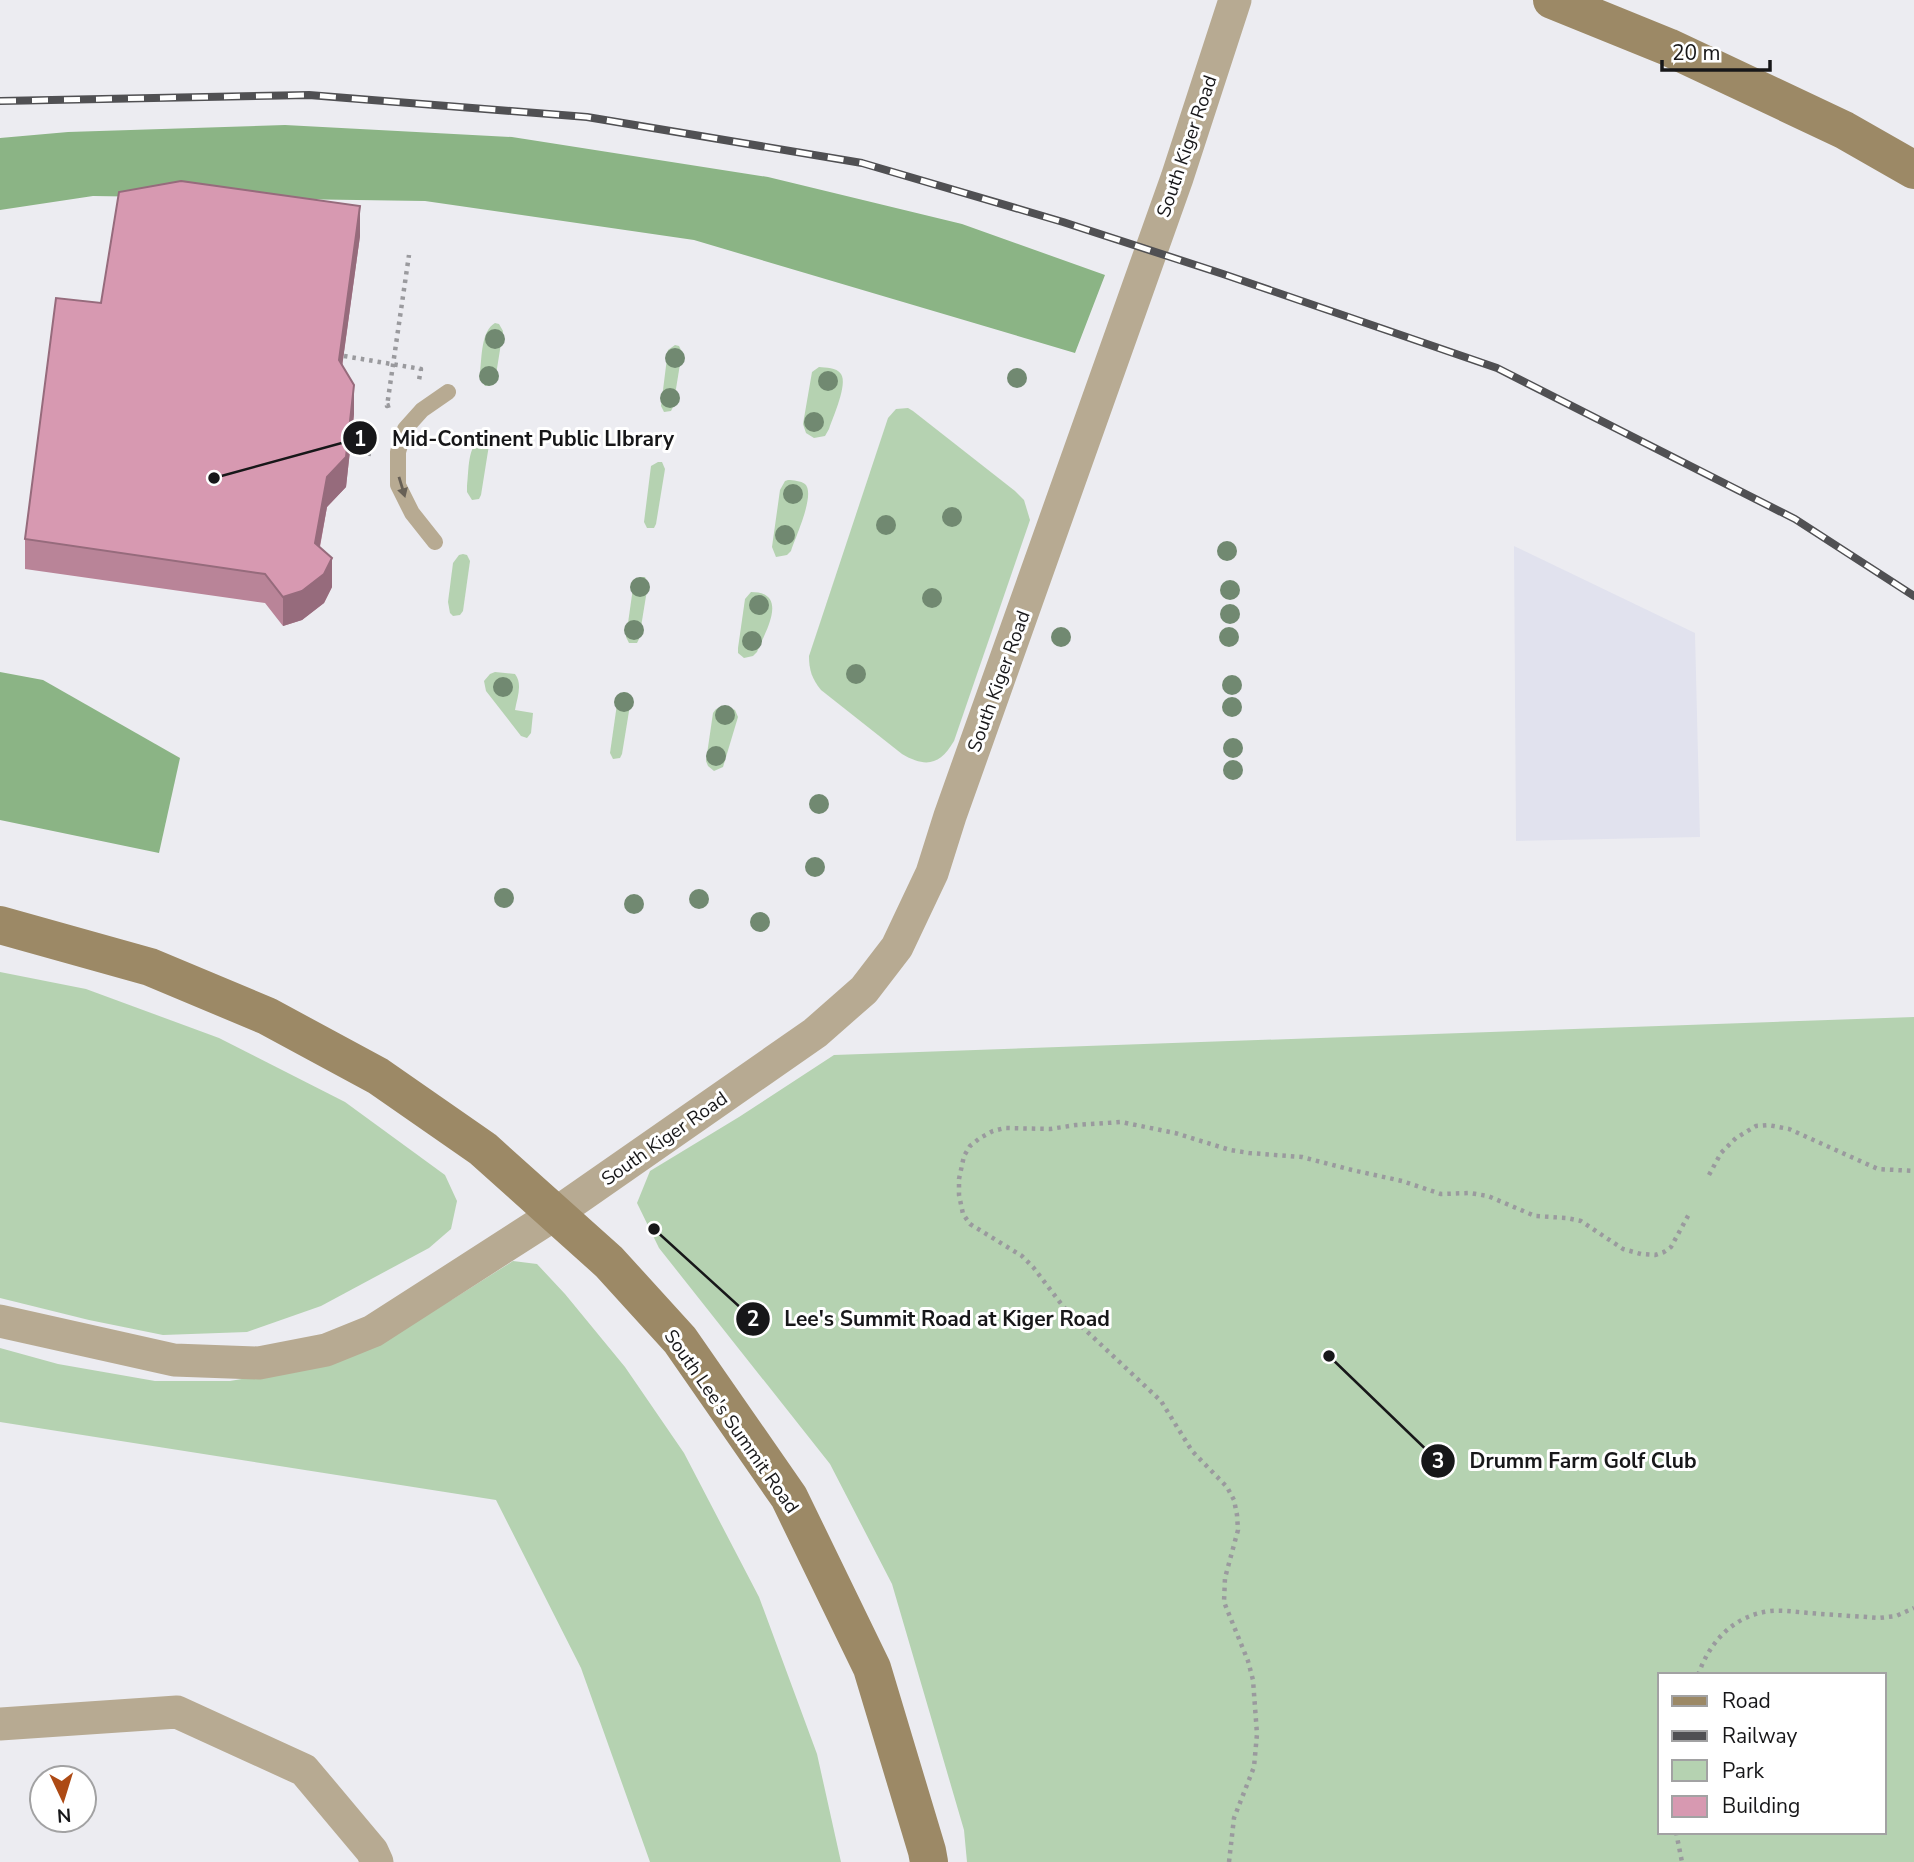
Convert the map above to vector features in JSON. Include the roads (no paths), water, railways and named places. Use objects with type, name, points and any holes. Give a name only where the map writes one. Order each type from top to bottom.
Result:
[{"type":"main road","points":[[1552,0],[1718,70],[1844,130],[1914,170]]},
{"type":"main road","name":"South Lee's Summit Road","points":[[0,925],[150,967],[267,1016],[378,1076],[483,1149],[609,1262],[680,1340],[789,1497],[872,1668],[929,1862]]},
{"type":"street","name":"South Kiger Road","points":[[0,1321],[174,1360],[259,1363],[326,1350],[373,1331],[555,1214],[815,1033],[864,990],[897,947],[932,873],[1177,177],[1235,0]]},
{"type":"street","points":[[0,1724],[177,1712],[304,1770],[372,1851],[377,1862]]},
{"type":"lane","points":[[435,542],[412,513],[398,485],[398,452],[405,429],[422,410],[448,392]]},
{"type":"railway","points":[[0,101],[309,95],[587,117],[862,163],[1063,222],[1497,368],[1795,519],[1914,596]]},
{"type":"place","name":"Mid-Continent Public LIbrary","points":[[214,478]]},
{"type":"place","name":"Lee's Summit Road at Kiger Road","points":[[654,1229]]},
{"type":"place","name":"Drumm Farm Golf Club","points":[[1329,1356]]}]
